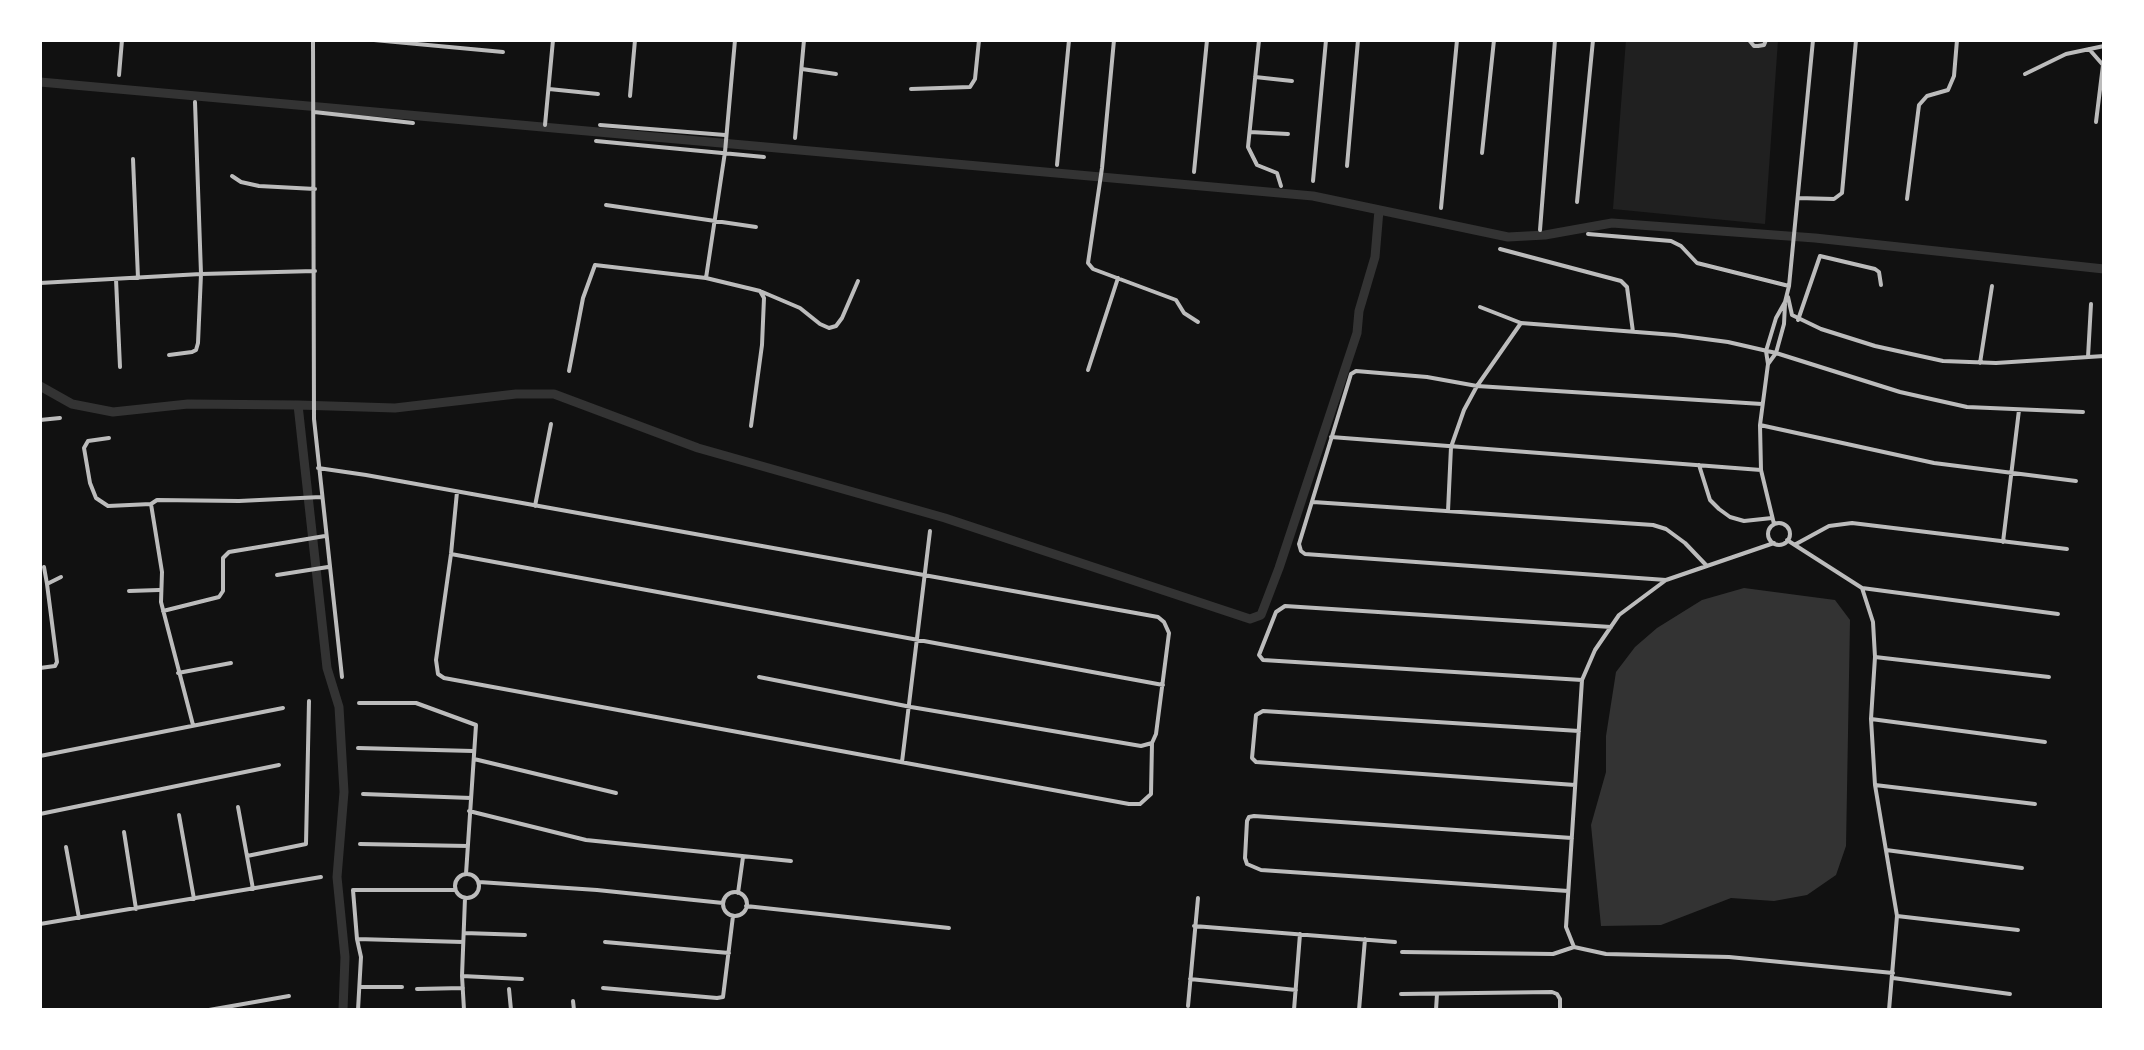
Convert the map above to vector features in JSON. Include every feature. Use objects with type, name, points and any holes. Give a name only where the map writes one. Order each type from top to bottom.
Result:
[{"type":"street","points":[[119,75],[122,40]]},
{"type":"street","points":[[313,40],[314,419],[318,497],[342,677]]},
{"type":"street","points":[[374,40],[503,52]]},
{"type":"street","points":[[545,125],[553,40]]},
{"type":"street","points":[[630,96],[635,40]]},
{"type":"street","points":[[706,278],[725,153],[735,40]]},
{"type":"street","points":[[795,138],[804,40]]},
{"type":"street","points":[[911,89],[970,87],[975,79],[979,40]]},
{"type":"street","points":[[1057,165],[1069,40]]},
{"type":"street","points":[[1114,40],[1102,168],[1088,263],[1093,269],[1176,300],[1184,313],[1198,322]]},
{"type":"street","points":[[1194,172],[1207,40]]},
{"type":"street","points":[[1259,40],[1248,147],[1258,167],[1277,173],[1281,186]]},
{"type":"street","points":[[1313,181],[1326,40]]},
{"type":"street","points":[[1347,166],[1358,40]]},
{"type":"street","points":[[1441,208],[1457,40]]},
{"type":"street","points":[[1482,153],[1494,40]]},
{"type":"street","points":[[1540,230],[1555,40]]},
{"type":"street","points":[[1577,202],[1593,40]]},
{"type":"street","points":[[1749,40],[1754,46],[1764,45],[1766,40]]},
{"type":"street","points":[[1774,543],[1768,536],[1773,521],[1761,470],[1760,425],[1768,364],[1766,351],[1789,286],[1813,40]]},
{"type":"street","points":[[1798,198],[1834,199],[1842,193],[1856,40]]},
{"type":"street","points":[[1907,199],[1919,105],[1927,96],[1948,90],[1954,76],[1957,40]]},
{"type":"street","points":[[2025,74],[2066,54],[2104,46]]},
{"type":"street","points":[[2089,49],[2104,64],[2096,122]]},
{"type":"street","points":[[802,69],[836,74]]},
{"type":"street","points":[[1255,77],[1292,81]]},
{"type":"street","points":[[549,89],[598,94]]},
{"type":"street","points":[[169,355],[192,352],[198,347],[201,274],[195,102]]},
{"type":"street","points":[[314,110],[413,123]]},
{"type":"street","points":[[600,125],[726,138]]},
{"type":"street","points":[[1250,132],[1288,134]]},
{"type":"street","points":[[596,141],[764,157]]},
{"type":"street","points":[[133,159],[138,278]]},
{"type":"street","points":[[232,176],[241,182],[259,186],[315,189]]},
{"type":"street","points":[[606,205],[756,227]]},
{"type":"street","points":[[1588,234],[1671,241],[1681,246],[1697,263],[1789,286]]},
{"type":"street","points":[[1500,249],[1621,281],[1627,287],[1633,332]]},
{"type":"street","points":[[1798,320],[1820,256],[1875,269],[1879,272],[1881,285]]},
{"type":"street","points":[[569,371],[583,298],[595,265],[706,278],[760,291],[800,308],[829,328],[836,326],[842,318],[858,281]]},
{"type":"street","points":[[40,283],[315,271]]},
{"type":"street","points":[[1088,370],[1118,278]]},
{"type":"street","points":[[116,279],[120,367]]},
{"type":"street","points":[[1980,363],[1992,286]]},
{"type":"street","points":[[751,426],[762,345],[764,298],[760,291]]},
{"type":"street","points":[[1787,294],[1792,315],[1798,320],[1839,337],[1943,361],[1980,363],[2104,356]]},
{"type":"street","points":[[1768,364],[1776,353],[1786,315],[1785,302]]},
{"type":"street","points":[[2088,357],[2091,304]]},
{"type":"street","points":[[1480,307],[1521,323],[1728,342],[1776,353],[1919,397],[1967,407],[2083,412]]},
{"type":"street","points":[[1448,511],[1451,447],[1464,410],[1521,323]]},
{"type":"street","points":[[1666,580],[1305,554],[1299,548],[1353,372],[1427,377],[1477,386],[1762,404]]},
{"type":"street","points":[[2003,543],[2019,410]]},
{"type":"street","points":[[40,420],[60,418]]},
{"type":"street","points":[[535,506],[551,424]]},
{"type":"street","points":[[1760,425],[1934,463],[2076,481]]},
{"type":"street","points":[[1331,437],[1761,470]]},
{"type":"street","points":[[109,438],[88,441],[84,448],[96,498],[108,506],[151,504],[157,500],[239,501],[318,497]]},
{"type":"street","points":[[1574,947],[1566,927],[1582,680],[1595,650],[1619,615],[1666,580],[1787,540],[1789,531],[1783,524],[1744,521],[1730,517],[1719,509],[1710,500],[1699,465]]},
{"type":"street","points":[[318,468],[457,492],[1158,617],[1169,633],[1156,734],[1152,743],[1151,794],[1140,804],[1108,801],[444,678],[438,674],[436,660],[457,492]]},
{"type":"street","points":[[1312,502],[1653,525],[1666,529],[1685,543],[1706,565]]},
{"type":"street","points":[[151,504],[162,572],[159,590],[193,725]]},
{"type":"street","points":[[1795,544],[1829,526],[1852,523],[2067,549]]},
{"type":"street","points":[[902,762],[930,531]]},
{"type":"street","points":[[163,611],[219,597],[223,591],[223,558],[229,552],[323,536]]},
{"type":"street","points":[[1787,540],[1862,588],[2058,614]]},
{"type":"street","points":[[451,554],[1163,685]]},
{"type":"street","points":[[40,668],[55,666],[58,659],[44,567]]},
{"type":"street","points":[[277,575],[327,567]]},
{"type":"street","points":[[47,584],[61,577]]},
{"type":"street","points":[[1862,588],[1873,622],[1875,657],[1871,719],[1875,785],[1897,916],[1889,1010]]},
{"type":"street","points":[[129,591],[159,590]]},
{"type":"street","points":[[1582,680],[1263,660],[1259,655],[1262,642],[1280,608],[1285,606],[1611,627]]},
{"type":"street","points":[[1875,657],[2049,677]]},
{"type":"street","points":[[178,673],[231,663]]},
{"type":"street","points":[[759,677],[911,707],[1141,746],[1152,743]]},
{"type":"street","points":[[247,856],[306,844],[309,701]]},
{"type":"street","points":[[359,703],[416,703],[476,725],[466,874]]},
{"type":"street","points":[[40,756],[283,708]]},
{"type":"street","points":[[1575,785],[1253,761],[1256,715],[1258,712],[1579,731]]},
{"type":"street","points":[[1871,719],[2045,742]]},
{"type":"street","points":[[358,748],[473,751]]},
{"type":"street","points":[[474,759],[616,793]]},
{"type":"street","points":[[40,814],[279,765]]},
{"type":"street","points":[[1875,785],[2035,804]]},
{"type":"street","points":[[363,794],[471,798]]},
{"type":"street","points":[[238,807],[253,889]]},
{"type":"street","points":[[469,811],[586,840],[791,861]]},
{"type":"street","points":[[179,815],[194,899]]},
{"type":"street","points":[[1568,891],[1261,870],[1245,861],[1249,817],[1572,838]]},
{"type":"street","points":[[124,832],[136,909]]},
{"type":"street","points":[[360,844],[468,846]]},
{"type":"street","points":[[66,847],[79,918]]},
{"type":"street","points":[[1886,850],[2022,868]]},
{"type":"street","points":[[738,893],[743,857]]},
{"type":"street","points":[[455,890],[458,877],[466,874],[476,876],[479,882],[477,894],[465,898]]},
{"type":"street","points":[[40,924],[321,877]]},
{"type":"street","points":[[479,882],[723,903]]},
{"type":"street","points":[[358,1010],[361,957],[353,890],[455,890],[465,898]]},
{"type":"street","points":[[723,903],[727,896],[738,893]]},
{"type":"street","points":[[723,903],[727,913],[733,916],[743,912],[746,906],[744,898],[738,893]]},
{"type":"street","points":[[464,1010],[465,898]]},
{"type":"street","points":[[1188,1006],[1198,898]]},
{"type":"street","points":[[746,906],[949,928]]},
{"type":"street","points":[[603,988],[723,997],[733,916]]},
{"type":"street","points":[[1897,916],[2018,930]]},
{"type":"street","points":[[1194,926],[1395,942]]},
{"type":"street","points":[[464,933],[525,935]]},
{"type":"street","points":[[1294,1010],[1300,934]]},
{"type":"street","points":[[357,939],[463,942]]},
{"type":"street","points":[[1359,1010],[1365,939]]},
{"type":"street","points":[[605,942],[729,953]]},
{"type":"street","points":[[1402,952],[1553,954],[1574,947],[1606,954],[1729,957],[1892,976],[2010,994]]},
{"type":"street","points":[[462,976],[522,979]]},
{"type":"street","points":[[1190,979],[1296,990]]},
{"type":"street","points":[[360,987],[402,987]]},
{"type":"street","points":[[417,989],[463,988]]},
{"type":"street","points":[[509,989],[511,1010]]},
{"type":"street","points":[[1401,994],[1557,994],[1560,1010]]},
{"type":"street","points":[[1436,1010],[1437,994]]},
{"type":"street","points":[[209,1010],[289,996]]},
{"type":"street","points":[[573,1001],[574,1010]]},
{"type":"shaded area","points":[[1626,40],[1778,40],[1765,224],[1613,209]]},
{"type":"shaded area","points":[[1744,588],[1835,600],[1850,620],[1846,846],[1836,875],[1807,895],[1774,901],[1731,898],[1661,925],[1601,926],[1591,825],[1606,772],[1606,736],[1616,672],[1635,647],[1657,628],[1702,600]]},
{"type":"waterway","points":[[40,82],[1313,196],[1508,237],[1545,235],[1612,223],[1815,238],[2104,269]]},
{"type":"waterway","points":[[298,405],[395,408],[516,394],[554,394],[698,448],[945,518],[1250,619],[1261,615],[1279,568],[1357,333],[1359,311],[1375,257],[1379,210]]},
{"type":"waterway","points":[[40,386],[72,404],[113,412],[188,404],[298,405],[327,668],[339,707],[344,792],[337,877],[345,957],[343,1010]]}]
